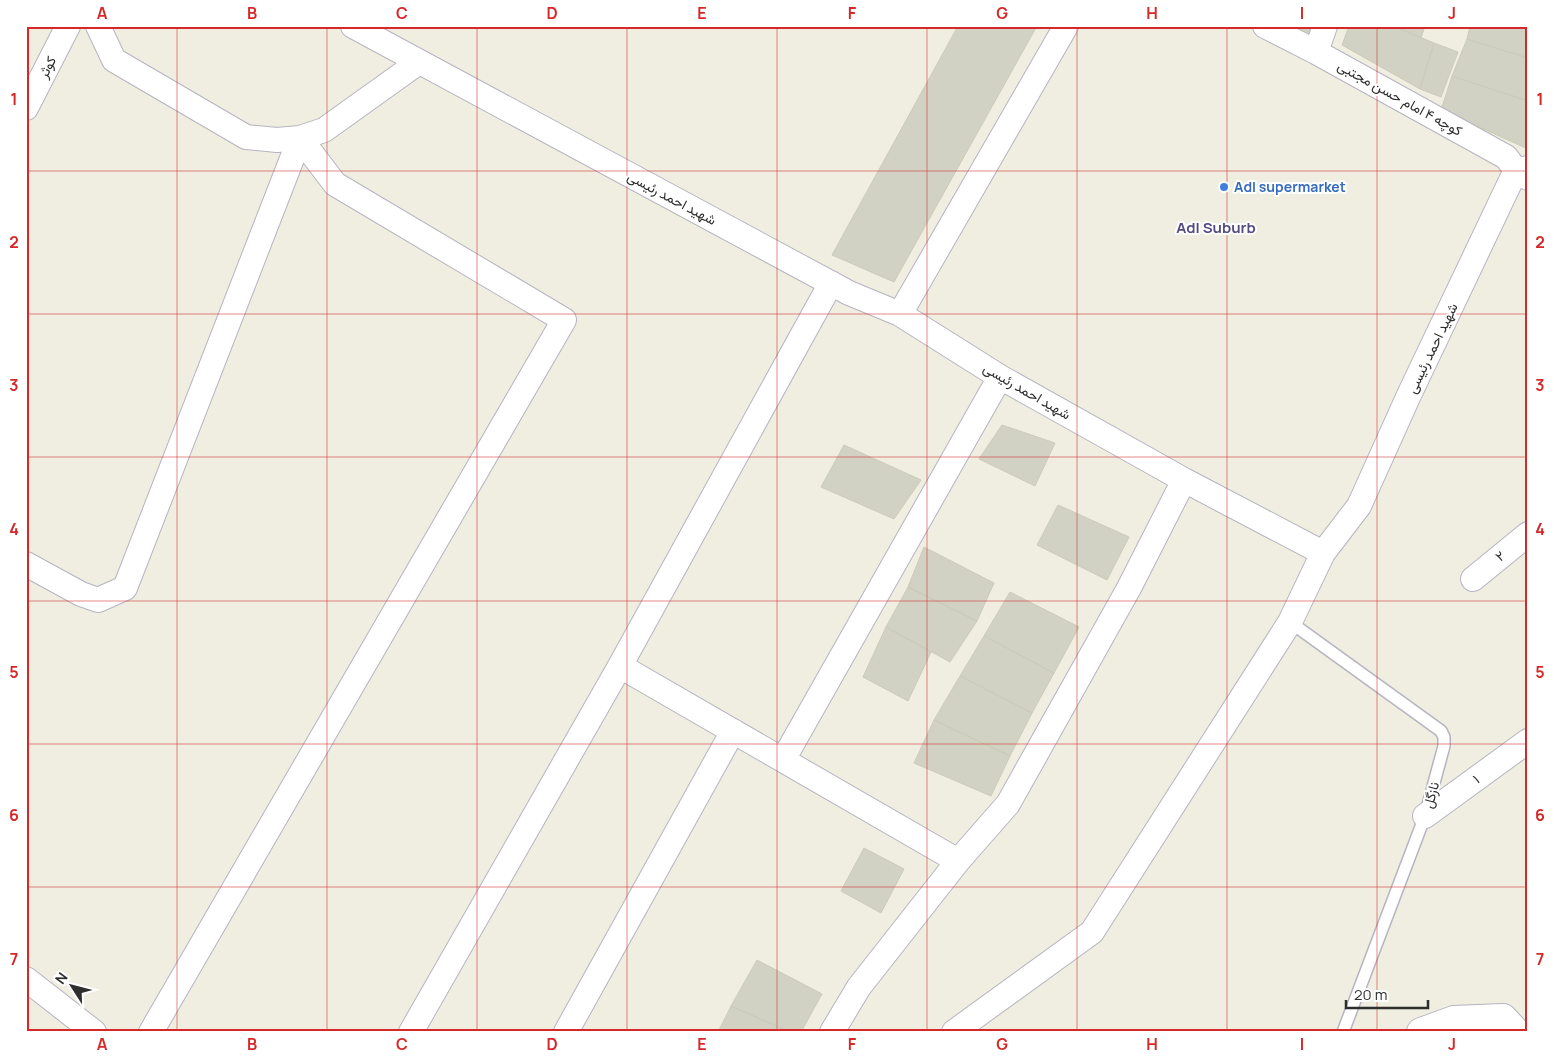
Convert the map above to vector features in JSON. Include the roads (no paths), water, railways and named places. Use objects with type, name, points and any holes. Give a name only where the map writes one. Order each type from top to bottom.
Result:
[{"type":"main road","points":[[1421,1032],[1454,1020],[1516,1020]]},
{"type":"street","name":"کوثر","points":[[26,108],[68,26]]},
{"type":"street","points":[[98,26],[114,60],[246,137],[276,140],[300,138],[324,130],[419,62]]},
{"type":"street","name":"شهید احمد رئیسی","points":[[353,26],[849,293],[900,314],[1000,377],[1184,480],[1324,553],[1359,506],[1409,395],[1524,172]]},
{"type":"street","points":[[900,314],[1066,26]]},
{"type":"street","name":"کوچه ۴ امام حسن مجتبی","points":[[1265,26],[1316,52],[1506,157],[1524,172]]},
{"type":"street","points":[[1316,52],[1325,26]]},
{"type":"street","points":[[26,564],[80,594],[98,600],[125,588],[300,138]]},
{"type":"street","points":[[150,1032],[564,320],[335,184],[300,138]]},
{"type":"street","points":[[411,1032],[620,666],[831,283]]},
{"type":"street","points":[[783,760],[1000,377]]},
{"type":"street","points":[[832,1032],[859,987],[958,861],[1008,804],[1129,588],[1184,480]]},
{"type":"street","name":"۲","points":[[1473,579],[1528,534]]},
{"type":"street","points":[[954,1032],[1092,932],[1290,622],[1324,553]]},
{"type":"street","points":[[620,666],[958,861]]},
{"type":"street","points":[[566,1032],[733,731]]},
{"type":"street","name":"۱","points":[[1425,816],[1528,741]]},
{"type":"street","points":[[26,979],[94,1032]]},
{"type":"lane","name":"نازگل","points":[[1290,622],[1441,731],[1444,737],[1444,746],[1425,816],[1343,1032]]},
{"type":"place","name":"Adl supermarket","points":[[1224,187]]},
{"type":"district","name":"Adl Suburb","points":[[1216,228]]}]
